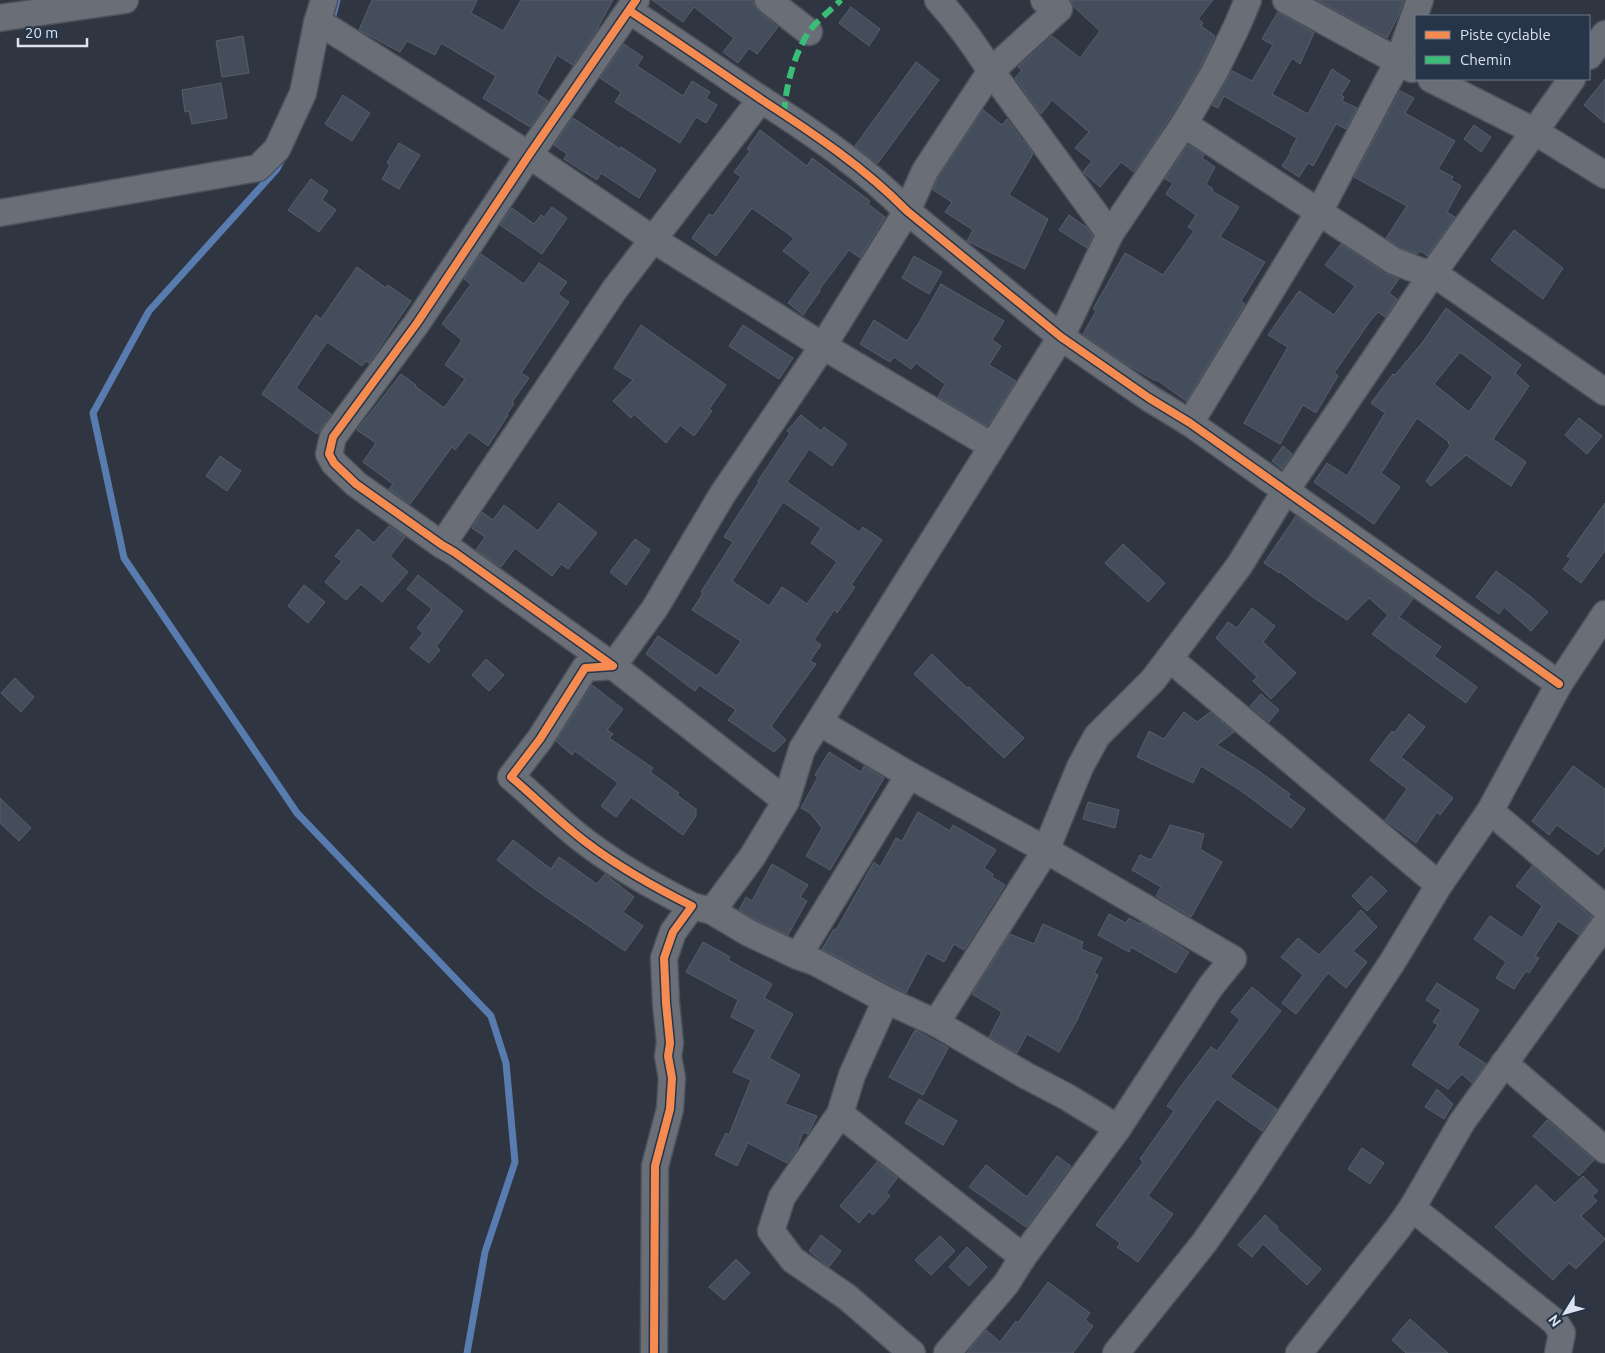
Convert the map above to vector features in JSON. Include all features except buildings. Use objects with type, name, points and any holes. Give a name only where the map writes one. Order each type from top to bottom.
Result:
[{"type":"street","points":[[0,18],[125,0]]},
{"type":"street","points":[[768,0],[809,32]]},
{"type":"street","points":[[938,0],[974,44],[1110,234]]},
{"type":"street","points":[[654,1353],[655,1166],[670,1109],[672,1078],[668,1056],[670,1043],[664,958],[673,932],[702,909],[752,857],[786,801],[802,749],[1061,337],[1110,234],[1184,124],[1214,73],[1238,26],[1248,0]]},
{"type":"street","points":[[1286,0],[1407,66]]},
{"type":"street","points":[[1417,15],[1420,0]]},
{"type":"street","points":[[613,666],[655,608],[722,494],[823,346],[908,210],[925,171],[992,71],[1056,3]]},
{"type":"street","points":[[786,801],[613,666],[356,484],[334,463],[329,454],[330,445],[334,437],[417,323],[529,155],[633,5],[761,99],[839,153],[886,190],[1061,337],[1149,398],[1190,423],[1559,684]]},
{"type":"street","points":[[320,12],[330,29],[529,155],[654,240],[823,346],[992,446]]},
{"type":"street","points":[[0,213],[258,168],[278,149],[303,93],[320,12]]},
{"type":"street","points":[[1190,423],[1407,66],[1415,25]]},
{"type":"street","points":[[1590,55],[1605,34]]},
{"type":"street","points":[[1432,80],[1534,131],[1605,175]]},
{"type":"street","points":[[936,1023],[1046,850],[1080,767],[1097,736],[1153,680],[1239,566],[1286,490],[1433,273],[1571,80]]},
{"type":"street","points":[[442,546],[615,290],[761,99]]},
{"type":"street","points":[[1184,124],[1394,261],[1420,271],[1433,273],[1605,392]]},
{"type":"street","points":[[1116,1353],[1204,1243],[1393,961],[1438,884],[1490,811],[1559,684],[1605,614]]},
{"type":"street","points":[[1170,659],[1438,884]]},
{"type":"street","points":[[613,666],[585,668],[540,739],[511,777],[563,823],[602,854],[647,883],[749,933],[815,962],[886,1000],[936,1023],[1118,1128]]},
{"type":"street","points":[[820,722],[909,775],[1046,850],[1233,959],[1211,986],[1118,1128],[1023,1256],[1006,1284],[947,1353]]},
{"type":"street","points":[[798,956],[909,775]]},
{"type":"street","points":[[1490,811],[1605,908]]},
{"type":"street","points":[[1299,1353],[1398,1228],[1412,1208],[1462,1122],[1605,924]]},
{"type":"street","points":[[886,1000],[852,1075],[840,1114],[782,1197],[771,1231],[793,1260],[847,1297],[912,1353]]},
{"type":"street","points":[[1504,1063],[1605,1150]]},
{"type":"street","points":[[840,1114],[1023,1256]]},
{"type":"street","points":[[1412,1208],[1555,1322],[1562,1333],[1558,1353]]},
{"type":"waterway","points":[[331,23],[337,0]]},
{"type":"waterway","points":[[283,157],[277,169],[149,311],[93,413],[124,558],[297,813],[491,1016],[506,1063],[515,1162],[485,1252],[467,1353]]},
{"type":"marked path","points":[[784,114],[786,93],[798,52],[808,33],[841,0]]},
{"type":"cycle path","points":[[636,0],[529,155],[417,323],[333,437],[329,454],[334,463],[356,484],[613,666],[585,668],[540,739],[511,777],[567,827],[612,861],[692,906],[673,932],[664,958],[670,1043],[668,1056],[672,1078],[670,1109],[655,1166],[654,1353]]},
{"type":"cycle path","points":[[630,11],[838,152],[1061,337],[1149,398],[1190,423],[1559,684]]}]
